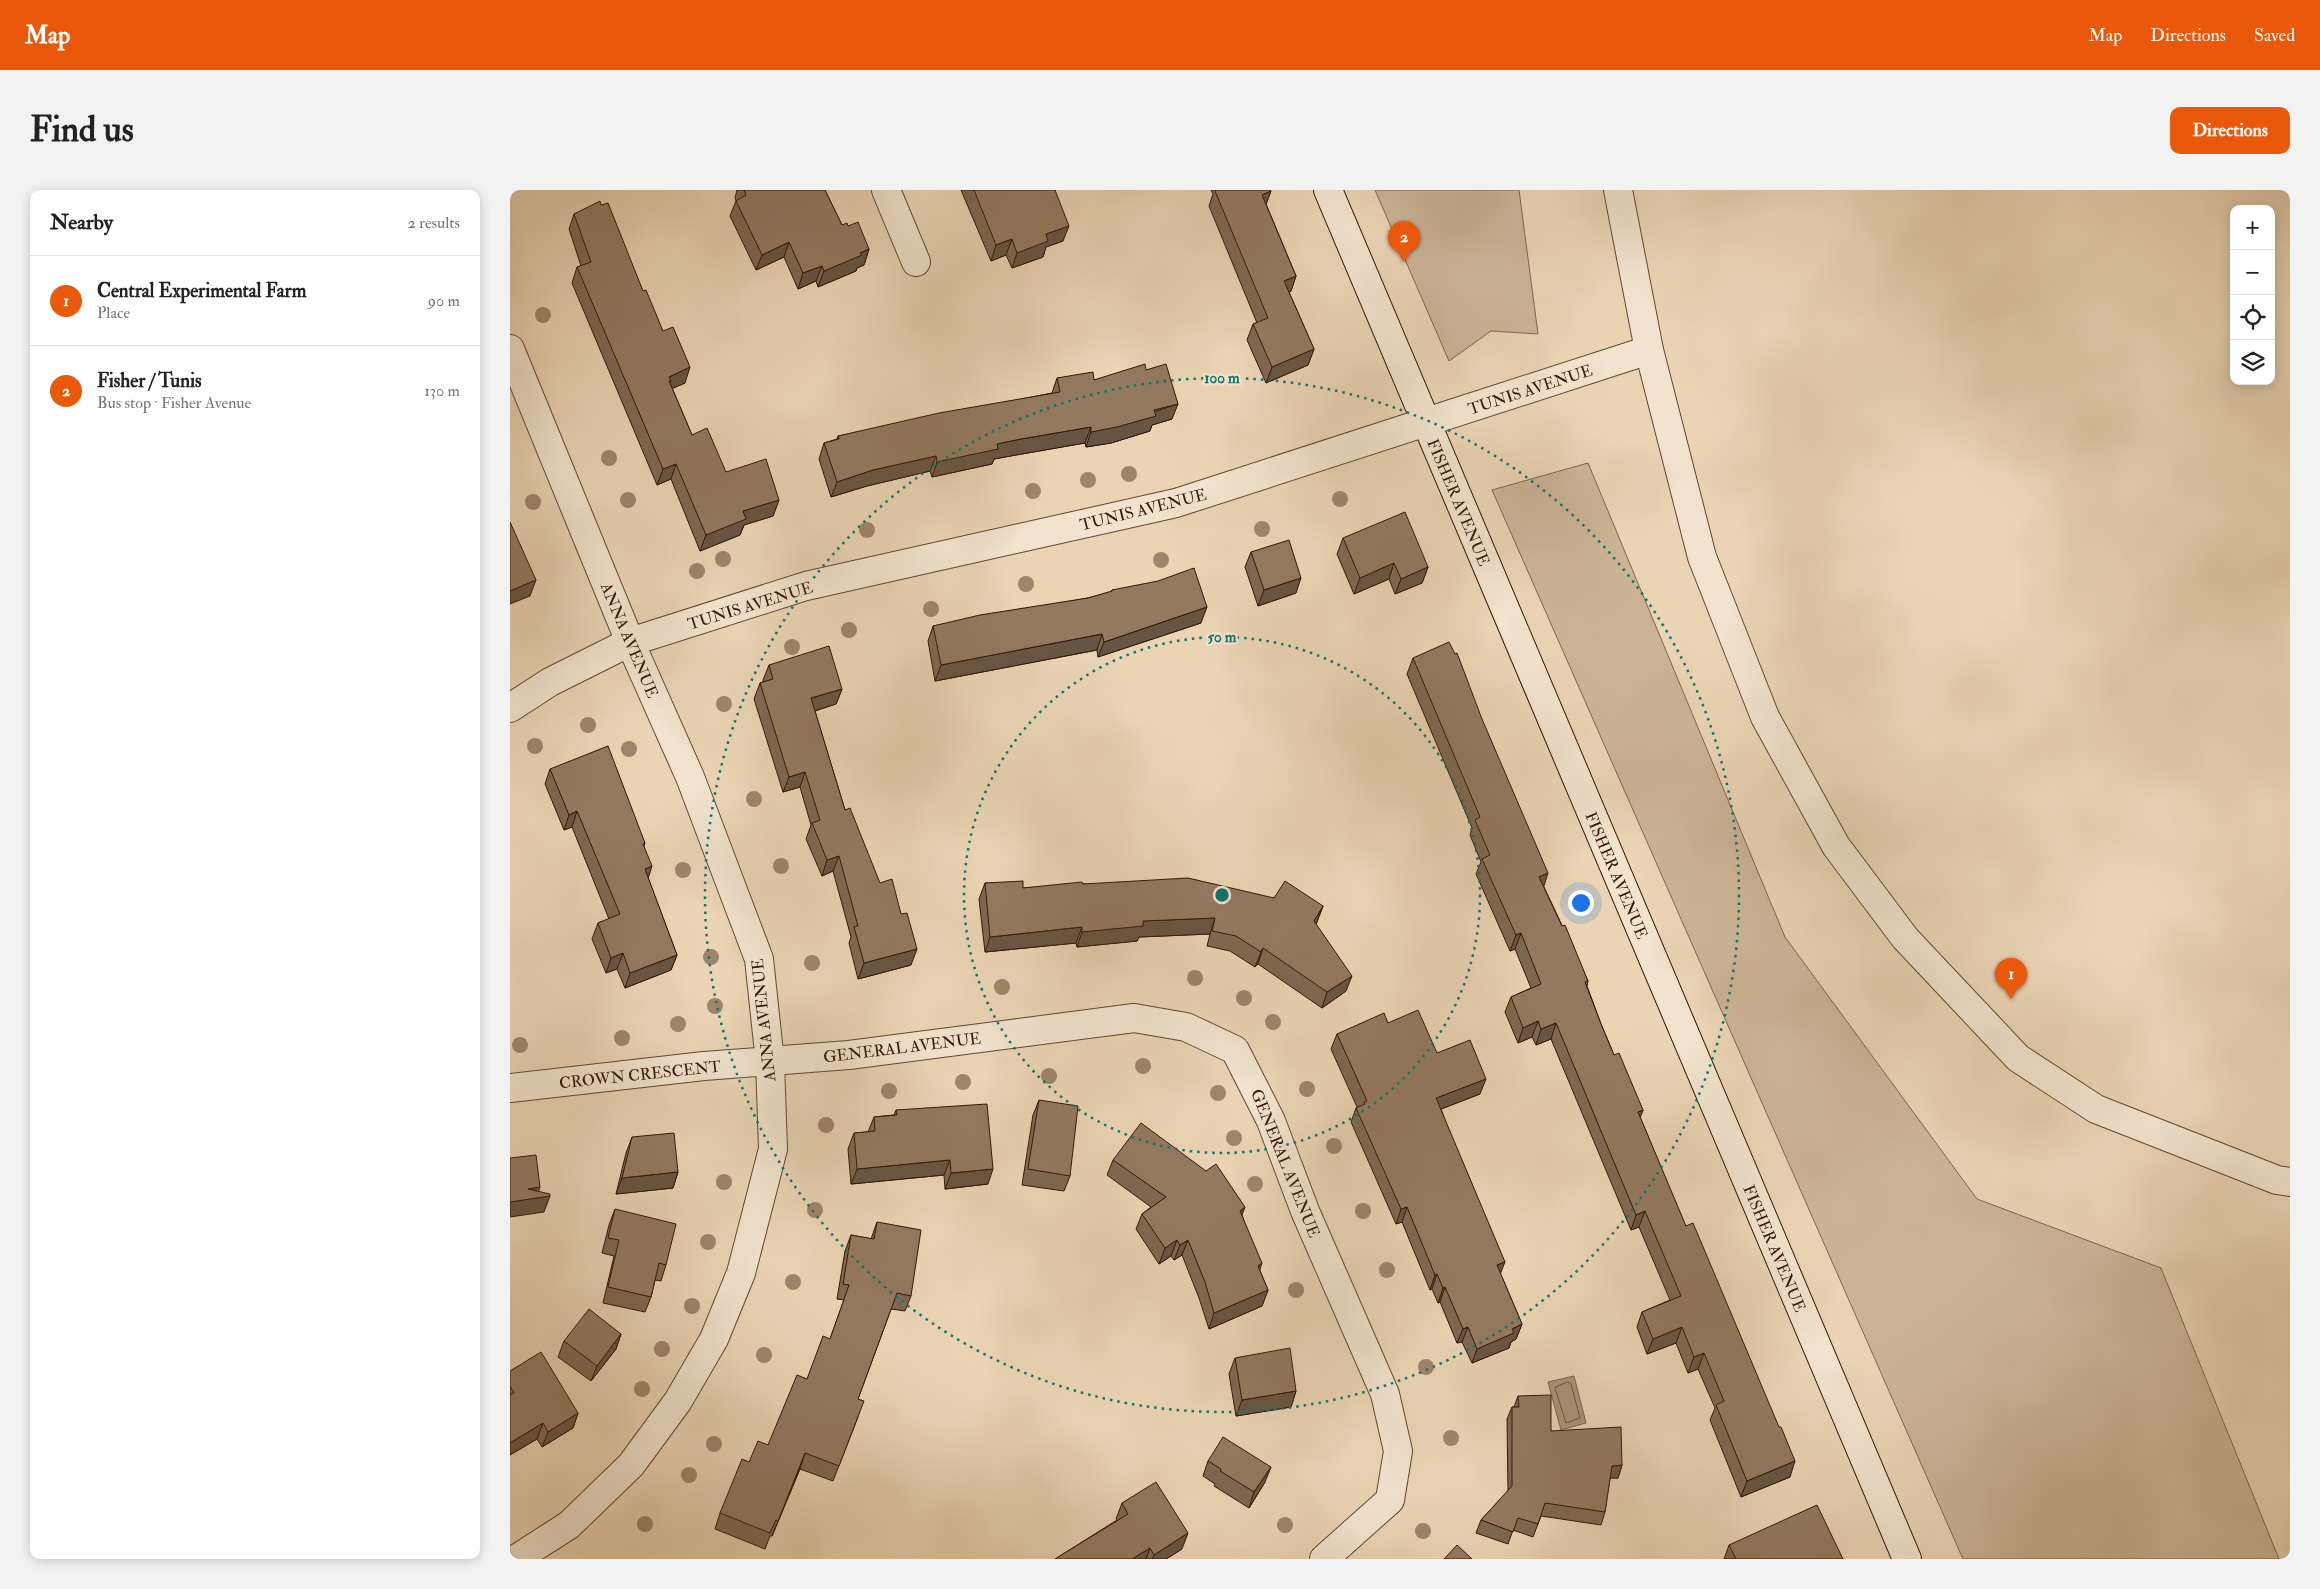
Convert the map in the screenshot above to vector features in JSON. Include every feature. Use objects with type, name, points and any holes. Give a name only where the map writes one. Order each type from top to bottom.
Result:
[{"type":"street","points":[[886,190],[916,262]]},
{"type":"street","name":"FISHER AVENUE","points":[[1328,190],[1907,1559]]},
{"type":"street","points":[[1618,190],[1649,350],[1702,557],[1765,717],[1836,846],[1905,938],[2018,1058],[2096,1109],[2277,1180],[2290,1182]]},
{"type":"street","name":"ANNA AVENUE","points":[[510,349],[630,642],[690,777],[759,959],[770,1062],[773,1149],[741,1273],[714,1339],[678,1401],[631,1464],[569,1525],[516,1559]]},
{"type":"street","name":"TUNIS AVENUE","points":[[630,642],[806,586],[1176,503],[1426,424],[1649,350]]},
{"type":"street","points":[[510,708],[550,682],[630,642]]},
{"type":"street","name":"GENERAL AVENUE","points":[[770,1062],[849,1055],[1134,1018],[1186,1026],[1234,1050],[1271,1121],[1304,1211],[1385,1394],[1398,1451],[1390,1500],[1332,1554],[1324,1559]]},
{"type":"street","name":"CROWN CRESCENT","points":[[510,1088],[704,1066],[770,1062]]},
{"type":"shaded area","points":[[1375,190],[1519,190],[1538,334],[1491,331],[1449,361]]},
{"type":"shaded area","points":[[1588,463],[1785,937],[1977,1199],[2161,1268],[2279,1559],[1963,1559],[1492,490]]},
{"type":"water","points":[[1574,1376],[1586,1423],[1561,1430],[1548,1382]]},
{"type":"building","points":[[744,190],[825,190],[842,225],[847,223],[848,226],[858,222],[869,249],[860,253],[862,255],[824,271],[822,266],[803,273],[789,242],[762,255],[736,201],[746,195]]},
{"type":"building","points":[[974,190],[1055,190],[1069,226],[1046,234],[1048,241],[1017,253],[1012,239],[996,245]]},
{"type":"building","points":[[1216,190],[1271,191],[1262,195],[1296,276],[1284,281],[1314,349],[1272,367],[1253,324],[1268,318]]},
{"type":"building","points":[[600,201],[601,205],[608,203],[643,291],[646,290],[663,331],[673,327],[690,367],[669,377],[671,381],[669,381],[692,435],[707,428],[726,472],[766,459],[779,500],[743,511],[746,519],[706,535],[676,464],[663,469],[577,267],[591,262],[574,214]]},
{"type":"building","points":[[1145,364],[1146,370],[1166,364],[1178,404],[1154,410],[1156,416],[1117,427],[1091,432],[1091,427],[1021,439],[997,444],[998,449],[937,462],[936,456],[873,470],[837,482],[824,443],[839,439],[838,436],[939,413],[1060,392],[1057,378],[1093,372],[1094,380]]},
{"type":"building","points":[[1405,512],[1428,567],[1401,579],[1394,563],[1360,578],[1343,538]]},
{"type":"building","points":[[510,522],[536,580],[510,591]]},
{"type":"building","points":[[1289,540],[1301,578],[1264,590],[1251,552]]},
{"type":"building","points":[[1194,568],[1207,607],[1104,642],[1102,634],[941,665],[933,626],[980,615],[1088,598],[1112,590],[1158,581]]},
{"type":"building","points":[[1449,642],[1455,654],[1457,653],[1482,719],[1548,873],[1539,877],[1562,926],[1565,925],[1588,981],[1585,982],[1614,1055],[1619,1053],[1643,1110],[1638,1112],[1686,1226],[1693,1223],[1795,1461],[1747,1481],[1716,1405],[1724,1401],[1704,1353],[1694,1357],[1682,1327],[1653,1339],[1642,1312],[1681,1296],[1645,1211],[1636,1215],[1556,1023],[1541,1029],[1538,1021],[1523,1028],[1511,997],[1541,984],[1521,933],[1516,935],[1482,859],[1490,855],[1475,820],[1480,817],[1413,658]]},
{"type":"building","points":[[829,646],[842,689],[811,698],[845,810],[850,808],[880,883],[892,879],[901,914],[907,913],[917,949],[864,963],[854,927],[858,926],[839,856],[827,860],[812,823],[820,820],[805,772],[789,777],[760,683],[773,679],[769,665]]},
{"type":"building","points":[[608,746],[645,843],[643,844],[652,866],[645,869],[677,955],[630,973],[623,953],[611,958],[598,923],[620,914],[577,811],[569,815],[550,769]]},
{"type":"building","points":[[1188,878],[1274,898],[1285,881],[1323,906],[1314,921],[1352,976],[1327,992],[1263,948],[1261,952],[1236,936],[1212,931],[1215,918],[1143,921],[1143,926],[1082,932],[1082,927],[990,937],[985,883],[1023,881],[1023,888],[1082,882],[1083,884]]},
{"type":"building","points":[[1418,1010],[1437,1053],[1470,1040],[1486,1079],[1436,1098],[1505,1262],[1497,1265],[1522,1324],[1512,1329],[1514,1333],[1477,1349],[1468,1327],[1463,1329],[1445,1287],[1443,1288],[1437,1274],[1435,1275],[1407,1207],[1401,1209],[1356,1108],[1367,1101],[1337,1034],[1384,1013],[1388,1023]]},
{"type":"building","points":[[1039,1100],[1078,1106],[1070,1176],[1028,1169]]},
{"type":"building","points":[[987,1104],[993,1169],[951,1173],[950,1160],[857,1169],[854,1133],[875,1131],[874,1117],[897,1115],[896,1110]]},
{"type":"building","points":[[1141,1123],[1206,1171],[1216,1164],[1245,1207],[1240,1211],[1262,1263],[1258,1266],[1268,1290],[1214,1313],[1205,1282],[1188,1240],[1180,1245],[1177,1240],[1165,1248],[1142,1214],[1166,1197],[1113,1160]]},
{"type":"building","points":[[674,1133],[678,1172],[622,1178],[632,1137]]},
{"type":"building","points":[[536,1155],[540,1187],[528,1189],[550,1194],[550,1196],[510,1202],[510,1158]]},
{"type":"building","points":[[615,1209],[676,1224],[666,1265],[659,1263],[651,1297],[608,1287],[619,1240],[608,1238]]},
{"type":"building","points":[[877,1222],[921,1230],[911,1296],[897,1293],[858,1399],[864,1401],[839,1466],[805,1453],[778,1521],[776,1520],[770,1533],[720,1513],[742,1459],[749,1462],[758,1441],[768,1445],[797,1375],[807,1379],[823,1336],[830,1339],[849,1285],[843,1284],[851,1235],[874,1239]]},
{"type":"building","points":[[589,1309],[621,1334],[597,1366],[564,1341]]},
{"type":"building","points":[[1290,1348],[1296,1391],[1242,1400],[1235,1358]]},
{"type":"building","points":[[541,1352],[578,1413],[548,1432],[543,1423],[510,1443],[510,1395],[514,1393],[510,1386],[510,1371]]},
{"type":"building","points":[[1551,1395],[1551,1431],[1621,1427],[1622,1465],[1612,1466],[1605,1512],[1545,1503],[1538,1524],[1518,1518],[1513,1532],[1481,1520],[1512,1486],[1512,1407],[1519,1407],[1518,1396]]},
{"type":"building","points":[[1223,1437],[1271,1467],[1254,1492],[1220,1471],[1221,1469],[1208,1461]]},
{"type":"building","points":[[1156,1482],[1188,1533],[1154,1555],[1150,1548],[1132,1559],[1055,1559],[1128,1514],[1122,1503]]},
{"type":"building","points":[[1817,1505],[1843,1559],[1736,1559],[1729,1545]]},
{"type":"building","points":[[1457,1545],[1472,1559],[1444,1559]]},
{"type":"place","name":"Fisher / Tunis","points":[[1404,262]]},
{"type":"place","name":"Central Experimental Farm","points":[[2011,999]]}]
